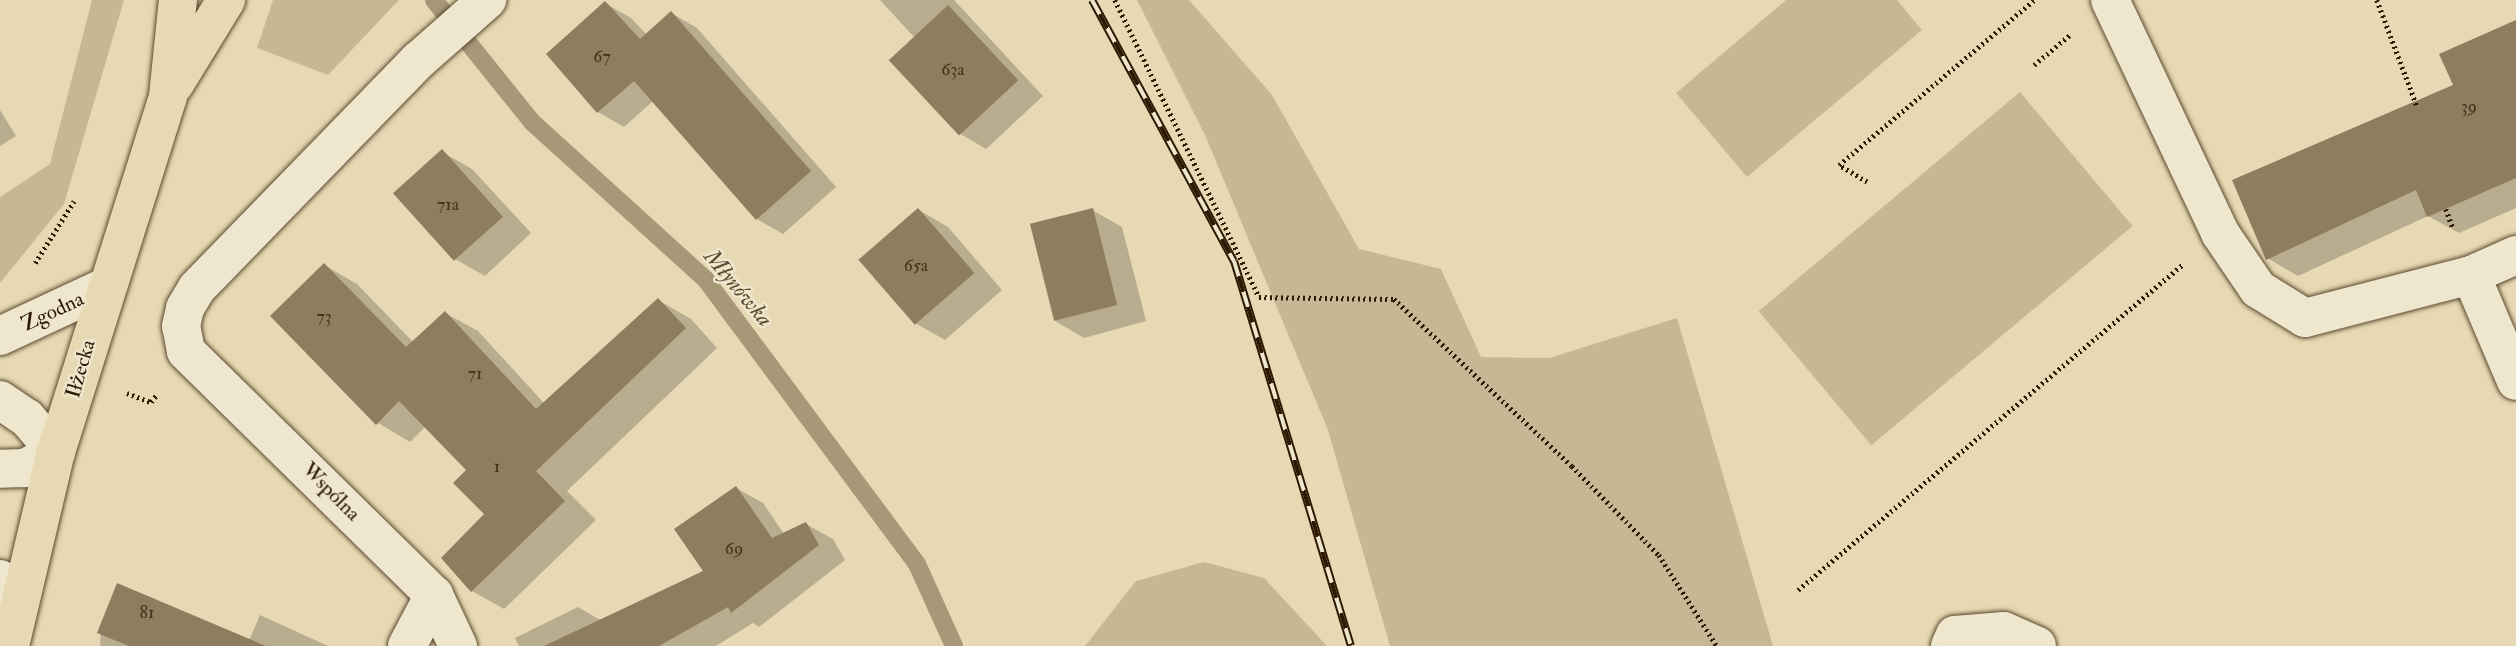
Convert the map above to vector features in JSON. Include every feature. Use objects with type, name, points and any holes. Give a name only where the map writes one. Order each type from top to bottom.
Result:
[{"type":"main road","name":"Iłżecka","points":[[10,646],[9,593],[168,96],[178,0]]},
{"type":"main road","name":"Iłżecka","points":[[168,96],[226,0]]},
{"type":"street","points":[[2110,0],[2220,233],[2258,289],[2305,318],[2471,275],[2516,255]]},
{"type":"street","name":"Wspólna","points":[[458,646],[434,595],[186,351],[181,326],[185,307],[197,288],[419,60],[483,4]]},
{"type":"street","points":[[2471,275],[2516,381]]},
{"type":"street","name":"Zgodna","points":[[0,336],[105,287]]},
{"type":"street","points":[[0,400],[27,418],[56,452],[24,468],[0,469]]},
{"type":"street","points":[[407,646],[434,595]]},
{"type":"street","points":[[1950,646],[1955,635],[2004,631],[2037,646]]},
{"type":"path","points":[[1115,0],[1259,297],[1394,299],[1572,466],[1659,555],[1717,646]]},
{"type":"path","points":[[1867,182],[1839,165],[2034,0]]},
{"type":"path","points":[[2377,0],[2417,106]]},
{"type":"path","points":[[29,272],[74,201]]},
{"type":"path","points":[[1798,590],[2220,233]]},
{"type":"shaded area","points":[[92,0],[124,0],[64,204],[0,283],[0,197],[50,164]]},
{"type":"shaded area","points":[[273,0],[399,0],[328,75],[257,48]]},
{"type":"shaded area","points":[[1137,0],[1189,0],[1272,95],[1359,249],[1441,269],[1481,357],[1549,358],[1677,318],[1773,646],[1390,646],[1328,430],[1205,135]]},
{"type":"shaded area","points":[[1786,0],[1897,0],[1922,30],[1747,177],[1676,93]]},
{"type":"shaded area","points":[[2020,92],[2132,226],[1871,445],[1759,311]]},
{"type":"shaded area","points":[[1204,562],[1264,578],[1327,646],[1085,646],[1136,581]]},
{"type":"building","points":[[605,1],[640,39],[671,11],[811,171],[756,220],[634,81],[597,113],[546,54]]},
{"type":"building","points":[[948,5],[1018,80],[959,136],[889,60]]},
{"type":"building","points":[[2516,20],[2516,178],[2427,217],[2416,190],[2266,260],[2232,180],[2453,85],[2439,54]]},
{"type":"building","points":[[442,149],[503,217],[454,261],[393,193]]},
{"type":"building","points":[[918,208],[974,273],[915,325],[858,260]]},
{"type":"building","points":[[1093,208],[1117,305],[1054,321],[1030,224]]},
{"type":"building","points":[[324,263],[406,347],[445,311],[536,409],[658,298],[686,328],[536,471],[565,501],[471,592],[441,558],[484,514],[453,483],[466,470],[399,401],[376,425],[270,316]]},
{"type":"building","points":[[736,486],[772,538],[806,522],[819,545],[731,613],[728,607],[659,646],[544,646],[703,571],[674,529]]},
{"type":"building","points":[[117,583],[266,646],[129,646],[97,633]]},
{"type":"waterway","name":"Młynówka","points":[[434,0],[532,122],[706,280],[917,564],[954,646]]},
{"type":"railway","points":[[1092,0],[1234,261],[1351,646]]}]
